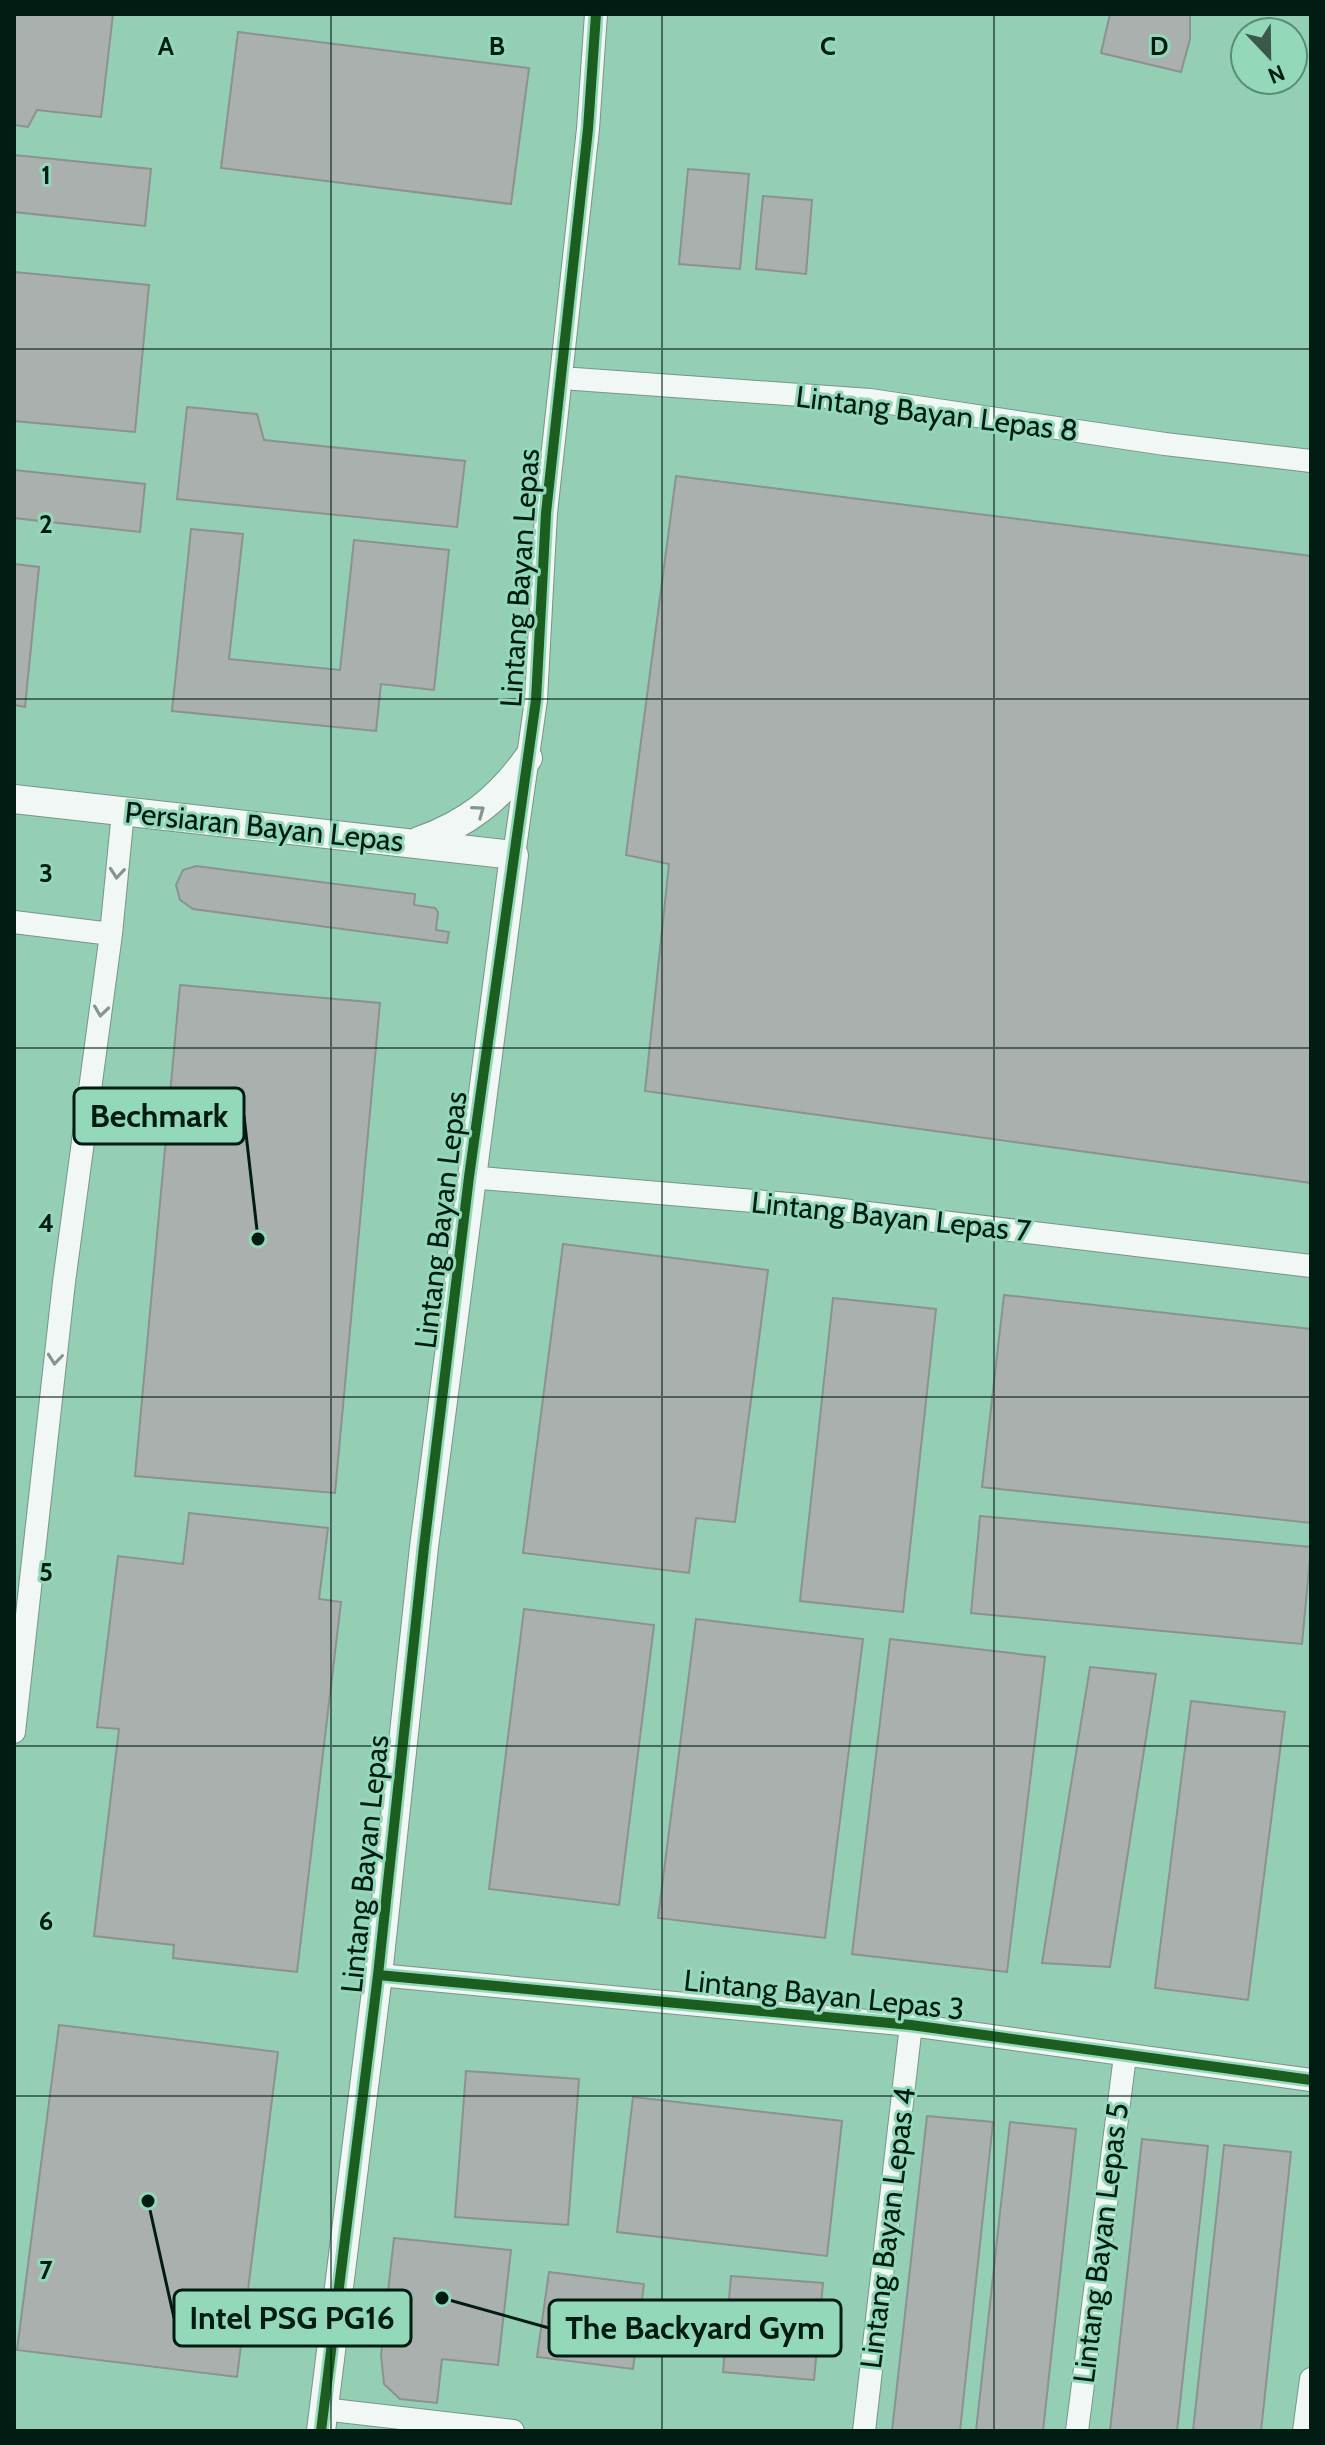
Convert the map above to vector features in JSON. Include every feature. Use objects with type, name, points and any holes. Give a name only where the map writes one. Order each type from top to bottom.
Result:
[{"type":"street","name":"Lintang Bayan Lepas","points":[[322,2420],[378,1975],[422,1563],[469,1177],[536,700],[546,513],[588,129],[596,14]]},
{"type":"street","name":"Lintang Bayan Lepas 8","points":[[561,378],[870,400],[1165,444],[1311,461]]},
{"type":"street","points":[[414,842],[449,830],[480,812],[507,787],[528,758]]},
{"type":"street","name":"Persiaran Bayan Lepas","points":[[14,799],[514,855]]},
{"type":"street","points":[[14,1732],[69,1238],[111,934],[123,812]]},
{"type":"street","points":[[14,922],[111,934]]},
{"type":"street","name":"Lintang Bayan Lepas 7","points":[[469,1177],[801,1205],[1311,1266]]},
{"type":"street","name":"Lintang Bayan Lepas 3","points":[[378,1975],[911,2025],[1311,2080]]},
{"type":"street","name":"Lintang Bayan Lepas 4","points":[[864,2431],[911,2025]]},
{"type":"street","name":"Lintang Bayan Lepas 5","points":[[1077,2431],[1125,2056]]},
{"type":"street","points":[[1304,2431],[1311,2379]]},
{"type":"street","points":[[322,2420],[513,2431]]},
{"type":"shaded area","points":[[14,14],[1311,14],[1311,2431],[14,2431]]},
{"type":"building","points":[[14,14],[113,14],[101,117],[37,110],[28,127],[14,125]]},
{"type":"building","points":[[1110,14],[1190,14],[1190,39],[1181,72],[1101,53]]},
{"type":"building","points":[[238,32],[529,68],[511,204],[221,168]]},
{"type":"building","points":[[14,155],[151,169],[145,226],[14,212]]},
{"type":"building","points":[[688,169],[749,174],[740,269],[679,264]]},
{"type":"building","points":[[763,196],[812,200],[806,274],[756,269]]},
{"type":"building","points":[[14,272],[149,285],[135,432],[14,421]]},
{"type":"building","points":[[187,407],[257,414],[264,440],[465,461],[457,527],[177,499]]},
{"type":"building","points":[[14,470],[145,484],[140,532],[14,518]]},
{"type":"building","points":[[676,476],[1311,556],[1311,1183],[645,1091],[669,864],[626,855]]},
{"type":"building","points":[[191,529],[243,534],[229,659],[340,670],[354,540],[449,550],[434,690],[381,684],[376,731],[172,711]]},
{"type":"building","points":[[14,564],[39,567],[25,707],[14,705]]},
{"type":"building","points":[[196,866],[415,894],[414,905],[435,908],[438,912],[436,930],[449,932],[447,943],[193,909],[180,900],[176,885],[183,870]]},
{"type":"building","points":[[180,985],[380,1003],[335,1493],[135,1476]]},
{"type":"building","points":[[563,1244],[768,1270],[735,1522],[696,1518],[689,1573],[523,1553]]},
{"type":"building","points":[[1004,1295],[1311,1329],[1311,1523],[982,1487]]},
{"type":"building","points":[[833,1298],[936,1309],[903,1612],[800,1601]]},
{"type":"building","points":[[189,1513],[328,1528],[319,1599],[341,1602],[297,1972],[173,1958],[174,1945],[94,1936],[119,1729],[97,1727],[118,1556],[183,1564]]},
{"type":"building","points":[[980,1516],[1311,1547],[1302,1644],[971,1613]]},
{"type":"building","points":[[524,1609],[654,1625],[619,1905],[489,1889]]},
{"type":"building","points":[[696,1619],[863,1639],[825,1938],[658,1918]]},
{"type":"building","points":[[890,1639],[1045,1657],[1007,1972],[852,1954]]},
{"type":"building","points":[[1090,1667],[1156,1674],[1110,1967],[1042,1963]]},
{"type":"building","points":[[1191,1701],[1285,1712],[1248,2000],[1155,1988]]},
{"type":"building","points":[[59,2025],[278,2052],[237,2377],[17,2350]]},
{"type":"building","points":[[466,2071],[579,2079],[568,2225],[455,2217]]},
{"type":"building","points":[[633,2097],[842,2121],[827,2256],[617,2232]]},
{"type":"building","points":[[927,2116],[993,2122],[960,2431],[892,2431]]},
{"type":"building","points":[[1010,2122],[1076,2129],[1043,2431],[976,2431]]},
{"type":"building","points":[[1142,2139],[1208,2146],[1177,2431],[1110,2431]]},
{"type":"building","points":[[1224,2145],[1291,2152],[1261,2431],[1193,2431]]},
{"type":"building","points":[[394,2238],[511,2250],[498,2365],[442,2359],[437,2403],[400,2399],[384,2384],[381,2355]]},
{"type":"building","points":[[549,2272],[644,2284],[633,2369],[537,2357]]},
{"type":"building","points":[[731,2276],[823,2283],[814,2380],[723,2372]]},
{"type":"cycle path","points":[[321,2431],[378,1975],[424,1547],[469,1177],[536,700],[546,513],[588,129],[596,14]]},
{"type":"cycle path","points":[[378,1975],[911,2025],[1311,2080]]},
{"type":"place","name":"Bechmark","points":[[258,1239]]},
{"type":"place","name":"Intel PSG PG16","points":[[148,2201]]},
{"type":"place","name":"The Backyard Gym","points":[[442,2298]]}]
